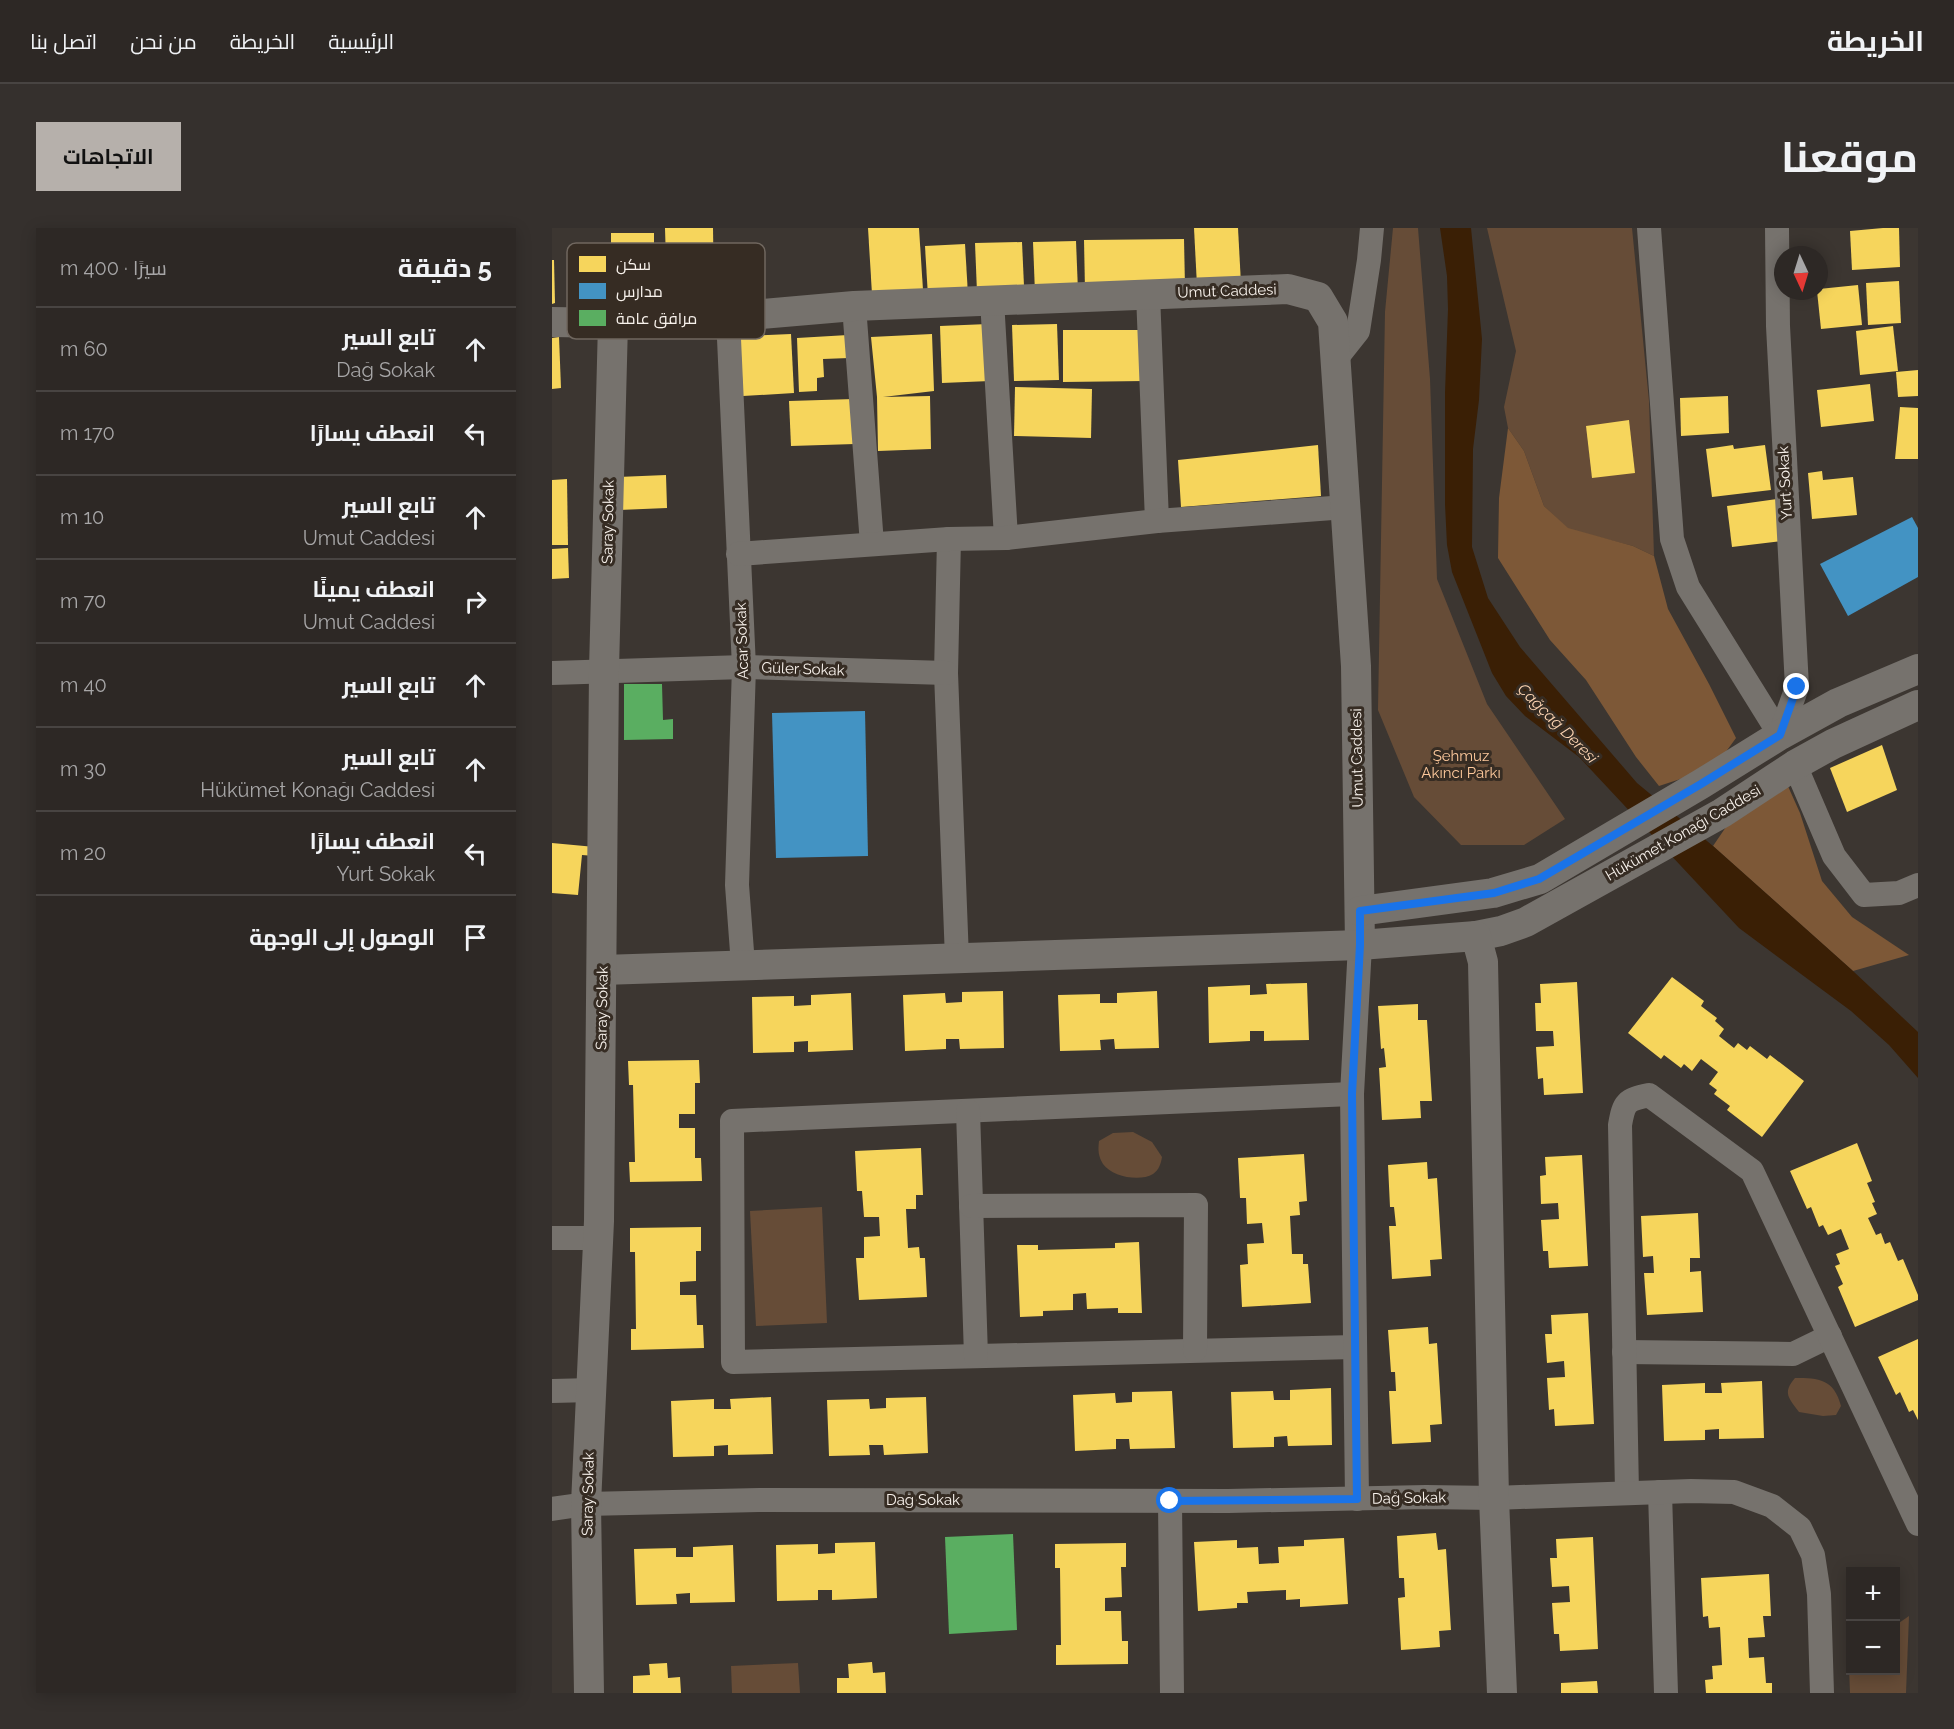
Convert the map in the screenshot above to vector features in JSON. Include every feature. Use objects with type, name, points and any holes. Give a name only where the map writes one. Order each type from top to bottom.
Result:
[{"type":"street","points":[[1335,360],[1358,331],[1370,260],[1372,228]]},
{"type":"street","points":[[1649,228],[1672,539],[1688,587],[1780,735]]},
{"type":"street","name":"Yurt Sokak","points":[[1777,228],[1778,326],[1797,687],[1780,735]]},
{"type":"street","name":"Umut Caddesi","points":[[765,314],[854,306],[1288,289],[1318,297],[1333,322],[1346,507],[1356,666],[1360,945]]},
{"type":"street","points":[[1148,294],[1157,520]]},
{"type":"street","points":[[992,300],[1006,538]]},
{"type":"street","points":[[854,306],[872,544]]},
{"type":"street","name":"Umut Caddesi","points":[[552,322],[567,322]]},
{"type":"street","name":"Saray Sokak","points":[[589,1693],[586,1504],[598,1238],[604,670],[613,339]]},
{"type":"street","name":"Acar Sokak","points":[[729,339],[744,667],[737,885],[743,965]]},
{"type":"street","points":[[738,554],[949,539],[1006,538],[1157,520],[1346,507]]},
{"type":"street","points":[[949,539],[946,673],[957,959]]},
{"type":"street","name":"Güler Sokak","points":[[552,673],[744,667],[946,673]]},
{"type":"street","points":[[1360,911],[1494,893],[1539,879],[1780,735],[1838,704],[1918,669]]},
{"type":"street","name":"Hükümet Konağı Caddesi","points":[[602,970],[1360,945],[1476,936],[1501,931],[1526,922],[1722,813],[1795,765],[1833,744],[1918,705]]},
{"type":"street","points":[[1795,765],[1834,856],[1864,895],[1899,893],[1918,885]]},
{"type":"street","points":[[1476,936],[1483,962],[1494,1498],[1502,1693]]},
{"type":"street","points":[[1357,1499],[1352,1094],[1360,945]]},
{"type":"street","points":[[1352,1094],[732,1121],[733,1362],[1355,1347]]},
{"type":"street","points":[[1627,1492],[1620,1125],[1623,1108],[1630,1099],[1649,1095],[1752,1171],[1918,1524]]},
{"type":"street","points":[[968,1111],[976,1356]]},
{"type":"street","points":[[971,1206],[1196,1205],[1195,1350]]},
{"type":"street","points":[[552,1238],[598,1238]]},
{"type":"street","points":[[1624,1352],[1793,1354],[1830,1336]]},
{"type":"street","points":[[552,1391],[592,1390]]},
{"type":"street","name":"Dağ Sokak","points":[[552,1509],[586,1504],[759,1500],[1170,1501],[1494,1498],[1627,1492],[1734,1492],[1772,1506],[1800,1528],[1813,1555],[1819,1594],[1822,1693]]},
{"type":"street","points":[[1660,1492],[1666,1693]]},
{"type":"street","points":[[1170,1501],[1172,1693]]},
{"type":"green space","name":"Şehmuz Akıncı Parkı","points":[[1393,228],[1418,228],[1430,379],[1437,579],[1487,704],[1565,819],[1524,845],[1461,845],[1414,797],[1378,710],[1385,312]]},
{"type":"green space","points":[[1487,228],[1632,228],[1649,401],[1654,556],[1633,546],[1568,529],[1544,506],[1524,451],[1508,428],[1504,407],[1516,351]]},
{"type":"green space","points":[[1133,1132],[1152,1142],[1162,1157],[1153,1174],[1141,1178],[1119,1175],[1107,1168],[1100,1158],[1099,1141],[1113,1133]]},
{"type":"green space","points":[[822,1207],[827,1323],[756,1326],[750,1211]]},
{"type":"green space","points":[[1795,1378],[1818,1380],[1830,1385],[1841,1406],[1836,1415],[1823,1416],[1799,1412],[1788,1395]]},
{"type":"green space","points":[[1909,1616],[1906,1693],[1850,1693],[1849,1675],[1900,1675],[1900,1622]]},
{"type":"green space","points":[[798,1663],[800,1693],[732,1693],[731,1666]]},
{"type":"shaded area","points":[[1508,428],[1524,451],[1544,506],[1568,528],[1633,546],[1654,556],[1668,609],[1736,738],[1714,768],[1659,786],[1636,757],[1586,680],[1550,640],[1498,558],[1499,498]]},
{"type":"shaded area","points":[[1787,784],[1800,813],[1822,881],[1852,917],[1909,955],[1853,971],[1713,846],[1728,824]]},
{"type":"water","name":"Çağçağ Deresi","points":[[1440,228],[1471,228],[1482,339],[1479,400],[1473,449],[1472,547],[1488,598],[1520,647],[1637,783],[1713,846],[1918,1032],[1918,1078],[1889,1045],[1851,1011],[1739,928],[1579,757],[1525,716],[1506,696],[1492,673],[1452,572],[1447,545],[1445,393],[1448,309],[1447,276]]},
{"type":"building: سكن","points":[[665,228],[713,228],[713,243],[665,243]]},
{"type":"building: سكن","points":[[868,228],[919,228],[923,290],[872,294]]},
{"type":"building: سكن","points":[[1194,228],[1238,228],[1241,284],[1197,286]]},
{"type":"building: سكن","points":[[1899,228],[1900,267],[1852,270],[1850,231]]},
{"type":"building: سكن","points":[[611,233],[654,233],[654,243],[611,243]]},
{"type":"building: سكن","points":[[1184,239],[1185,286],[1085,290],[1084,240]]},
{"type":"building: سكن","points":[[1076,241],[1078,291],[1035,293],[1033,242]]},
{"type":"building: سكن","points":[[1022,242],[1024,286],[977,292],[975,243]]},
{"type":"building: سكن","points":[[965,244],[968,295],[928,297],[925,246]]},
{"type":"building: سكن","points":[[552,260],[554,260],[555,303],[552,304]]},
{"type":"building: سكن","points":[[1899,281],[1901,323],[1868,325],[1866,283]]},
{"type":"building: سكن","points":[[1858,285],[1862,325],[1821,329],[1818,300],[1828,300],[1828,288]]},
{"type":"building: سكن","points":[[988,324],[990,381],[942,383],[940,326]]},
{"type":"building: سكن","points":[[1057,324],[1059,380],[1014,381],[1012,325]]},
{"type":"building: سكن","points":[[1893,326],[1898,371],[1860,375],[1856,331]]},
{"type":"building: سكن","points":[[1063,330],[1144,330],[1145,381],[1063,382]]},
{"type":"building: سكن","points":[[791,334],[794,393],[743,396],[740,339],[765,339],[765,335]]},
{"type":"building: سكن","points":[[932,334],[934,391],[883,397],[930,396],[931,449],[878,451],[877,397],[871,337]]},
{"type":"building: سكن","points":[[848,335],[849,358],[823,359],[824,377],[817,378],[817,391],[799,392],[797,338]]},
{"type":"building: سكن","points":[[559,337],[561,388],[552,389],[552,338]]},
{"type":"building: سكن","points":[[1918,370],[1918,396],[1898,397],[1896,372]]},
{"type":"building: سكن","points":[[1870,384],[1874,421],[1821,427],[1817,390]]},
{"type":"building: سكن","points":[[1015,387],[1092,389],[1091,438],[1014,436]]},
{"type":"building: سكن","points":[[1728,396],[1729,433],[1681,436],[1680,398]]},
{"type":"building: سكن","points":[[854,399],[855,444],[791,446],[789,401]]},
{"type":"building: سكن","points":[[1900,407],[1918,408],[1918,459],[1895,459]]},
{"type":"building: سكن","points":[[1629,420],[1635,473],[1592,478],[1586,426]]},
{"type":"building: سكن","points":[[1318,445],[1321,496],[1181,507],[1178,460]]},
{"type":"building: سكن","points":[[1733,445],[1734,449],[1765,445],[1771,490],[1712,497],[1706,449]]},
{"type":"building: سكن","points":[[1822,471],[1823,480],[1853,477],[1857,515],[1812,519],[1808,473]]},
{"type":"building: سكن","points":[[666,475],[667,508],[619,510],[618,477]]},
{"type":"building: سكن","points":[[567,479],[568,545],[552,545],[552,480]]},
{"type":"building: سكن","points":[[1777,499],[1783,541],[1732,547],[1727,506]]},
{"type":"building: سكن","points":[[568,548],[569,578],[552,579],[552,549]]},
{"type":"building: سكن","points":[[1882,745],[1897,790],[1847,812],[1830,768]]},
{"type":"building: سكن","points":[[552,843],[595,847],[595,856],[582,855],[578,895],[552,893]]},
{"type":"building: سكن","points":[[1672,977],[1704,1001],[1701,1006],[1717,1018],[1715,1021],[1724,1029],[1719,1036],[1734,1048],[1738,1043],[1747,1050],[1750,1046],[1767,1059],[1770,1055],[1804,1081],[1762,1137],[1727,1110],[1730,1106],[1714,1094],[1717,1090],[1709,1084],[1718,1072],[1701,1059],[1692,1071],[1684,1064],[1681,1068],[1664,1055],[1661,1059],[1628,1033]]},
{"type":"building: سكن","points":[[1577,982],[1583,1093],[1544,1095],[1543,1078],[1538,1079],[1536,1047],[1554,1046],[1553,1031],[1536,1031],[1535,1003],[1541,1003],[1540,984]]},
{"type":"building: سكن","points":[[1307,983],[1309,1040],[1264,1041],[1264,1031],[1250,1031],[1250,1041],[1209,1043],[1208,987],[1250,985],[1250,995],[1267,994],[1266,984]]},
{"type":"building: سكن","points":[[1003,991],[1004,1048],[960,1049],[959,1039],[946,1039],[946,1049],[905,1051],[903,995],[945,993],[946,1003],[962,1002],[962,992]]},
{"type":"building: سكن","points":[[1157,991],[1159,1048],[1115,1049],[1114,1039],[1100,1040],[1101,1050],[1060,1051],[1058,995],[1100,994],[1100,1003],[1117,1003],[1117,993]]},
{"type":"building: سكن","points":[[851,993],[853,1050],[808,1052],[808,1041],[794,1042],[794,1052],[753,1053],[752,997],[794,996],[794,1006],[811,1005],[811,995]]},
{"type":"building: سكن","points":[[1418,1004],[1418,1020],[1427,1020],[1432,1101],[1420,1101],[1421,1118],[1382,1120],[1379,1068],[1386,1067],[1384,1048],[1381,1049],[1378,1006]]},
{"type":"building: سكن","points":[[699,1060],[700,1083],[695,1083],[695,1114],[679,1114],[679,1128],[695,1128],[695,1158],[701,1158],[702,1181],[630,1182],[629,1162],[635,1162],[633,1085],[629,1085],[628,1061]]},
{"type":"building: سكن","points":[[1857,1143],[1872,1181],[1867,1183],[1877,1214],[1868,1218],[1876,1235],[1881,1233],[1885,1244],[1890,1242],[1898,1261],[1903,1259],[1918,1300],[1855,1327],[1838,1287],[1843,1284],[1835,1266],[1840,1264],[1836,1254],[1849,1249],[1841,1229],[1828,1235],[1823,1225],[1819,1227],[1811,1207],[1807,1209],[1790,1171]]},
{"type":"building: سكن","points":[[921,1148],[923,1195],[916,1195],[916,1209],[906,1209],[908,1248],[919,1247],[920,1258],[925,1258],[927,1297],[859,1300],[856,1258],[864,1258],[864,1237],[880,1236],[879,1217],[864,1217],[862,1191],[857,1191],[855,1151]]},
{"type":"building: سكن","points":[[1304,1154],[1307,1201],[1299,1202],[1300,1215],[1290,1216],[1292,1254],[1303,1254],[1303,1264],[1308,1264],[1311,1303],[1242,1307],[1240,1265],[1248,1264],[1247,1244],[1264,1243],[1262,1223],[1247,1224],[1246,1198],[1240,1198],[1238,1158]]},
{"type":"building: سكن","points":[[1582,1155],[1588,1266],[1549,1268],[1548,1251],[1543,1251],[1541,1220],[1559,1219],[1558,1203],[1541,1204],[1540,1176],[1546,1175],[1545,1157]]},
{"type":"building: سكن","points":[[1427,1162],[1428,1179],[1437,1178],[1442,1259],[1430,1260],[1431,1276],[1392,1279],[1389,1226],[1396,1226],[1394,1207],[1390,1207],[1388,1165]]},
{"type":"building: سكن","points":[[1698,1213],[1700,1258],[1690,1258],[1690,1272],[1701,1271],[1703,1312],[1647,1315],[1644,1273],[1654,1273],[1653,1256],[1643,1257],[1641,1216]]},
{"type":"building: سكن","points":[[701,1227],[701,1251],[696,1251],[696,1281],[680,1282],[680,1295],[696,1295],[697,1325],[703,1325],[704,1348],[631,1350],[631,1329],[636,1329],[635,1252],[630,1252],[630,1228]]},
{"type":"building: سكن","points":[[1139,1242],[1142,1313],[1118,1313],[1118,1308],[1087,1309],[1086,1293],[1073,1294],[1073,1310],[1043,1311],[1043,1316],[1020,1317],[1017,1245],[1038,1245],[1038,1250],[1115,1248],[1115,1243]]},
{"type":"building: سكن","points":[[1588,1313],[1594,1424],[1555,1426],[1554,1409],[1549,1410],[1547,1378],[1565,1377],[1564,1361],[1547,1363],[1545,1334],[1552,1334],[1551,1315]]},
{"type":"building: سكن","points":[[1428,1327],[1429,1344],[1437,1343],[1442,1424],[1430,1425],[1431,1442],[1392,1444],[1389,1391],[1396,1391],[1395,1372],[1391,1372],[1388,1330]]},
{"type":"building: سكن","points":[[1918,1339],[1918,1420],[1913,1410],[1909,1412],[1900,1392],[1896,1395],[1878,1357]]},
{"type":"building: سكن","points":[[1762,1381],[1764,1438],[1719,1439],[1719,1429],[1705,1430],[1705,1440],[1664,1441],[1662,1385],[1705,1383],[1705,1393],[1722,1393],[1721,1383]]},
{"type":"building: سكن","points":[[1331,1388],[1332,1445],[1288,1446],[1287,1436],[1274,1437],[1274,1447],[1233,1448],[1231,1392],[1273,1391],[1274,1400],[1290,1400],[1290,1390]]},
{"type":"building: سكن","points":[[1172,1391],[1175,1448],[1130,1449],[1129,1439],[1116,1439],[1116,1449],[1075,1451],[1073,1395],[1115,1393],[1116,1403],[1132,1402],[1132,1392]]},
{"type":"building: سكن","points":[[771,1397],[773,1454],[728,1455],[728,1445],[714,1446],[714,1456],[673,1457],[671,1401],[714,1399],[714,1409],[731,1409],[730,1399]]},
{"type":"building: سكن","points":[[926,1397],[928,1453],[884,1455],[883,1445],[869,1445],[870,1455],[829,1456],[827,1400],[869,1399],[870,1409],[886,1408],[886,1398]]},
{"type":"building: سكن","points":[[1436,1533],[1438,1550],[1446,1549],[1451,1630],[1439,1631],[1440,1647],[1401,1650],[1398,1598],[1405,1597],[1404,1578],[1399,1578],[1397,1536]]},
{"type":"building: سكن","points":[[1593,1537],[1598,1649],[1560,1651],[1559,1634],[1554,1634],[1552,1603],[1570,1602],[1569,1586],[1552,1587],[1550,1558],[1557,1558],[1556,1539]]},
{"type":"building: سكن","points":[[1344,1538],[1348,1604],[1300,1607],[1300,1599],[1286,1600],[1286,1590],[1247,1592],[1248,1603],[1237,1603],[1237,1608],[1198,1611],[1194,1542],[1237,1540],[1237,1548],[1258,1547],[1259,1564],[1279,1563],[1278,1547],[1304,1546],[1304,1540]]},
{"type":"building: سكن","points":[[875,1542],[877,1598],[832,1600],[832,1590],[818,1590],[818,1600],[777,1601],[776,1545],[818,1544],[818,1554],[835,1553],[835,1543]]},
{"type":"building: سكن","points":[[1126,1543],[1126,1567],[1121,1567],[1122,1597],[1105,1598],[1105,1611],[1121,1611],[1122,1641],[1128,1641],[1128,1664],[1056,1665],[1056,1645],[1061,1645],[1060,1568],[1055,1568],[1055,1544]]},
{"type":"building: سكن","points":[[733,1545],[735,1602],[690,1603],[690,1593],[676,1594],[677,1604],[636,1605],[634,1549],[676,1548],[676,1557],[693,1557],[693,1547]]},
{"type":"building: سكن","points":[[1769,1574],[1771,1616],[1763,1616],[1765,1637],[1748,1638],[1749,1658],[1764,1657],[1766,1683],[1772,1683],[1772,1693],[1706,1693],[1705,1680],[1713,1679],[1712,1666],[1722,1665],[1720,1627],[1709,1628],[1708,1616],[1703,1617],[1701,1578]]},
{"type":"building: سكن","points":[[872,1662],[873,1673],[885,1672],[886,1693],[837,1693],[837,1678],[849,1678],[848,1664]]},
{"type":"building: سكن","points":[[667,1663],[668,1678],[680,1677],[681,1693],[633,1693],[633,1676],[650,1675],[649,1664]]},
{"type":"building: سكن","points":[[1597,1681],[1598,1693],[1561,1693],[1561,1683]]},
{"type":"building: مدارس","points":[[1912,517],[1918,528],[1918,577],[1848,616],[1820,564]]},
{"type":"building: مدارس","points":[[865,711],[868,856],[776,858],[772,713]]},
{"type":"building: مرافق عامة","points":[[624,684],[662,684],[663,720],[673,719],[673,739],[624,740]]},
{"type":"building: مرافق عامة","points":[[1013,1534],[1017,1630],[949,1634],[945,1537]]},
{"type":"route","points":[[1170,1501],[1357,1499],[1352,1094],[1360,911],[1494,893],[1539,879],[1780,735],[1797,687]]}]
